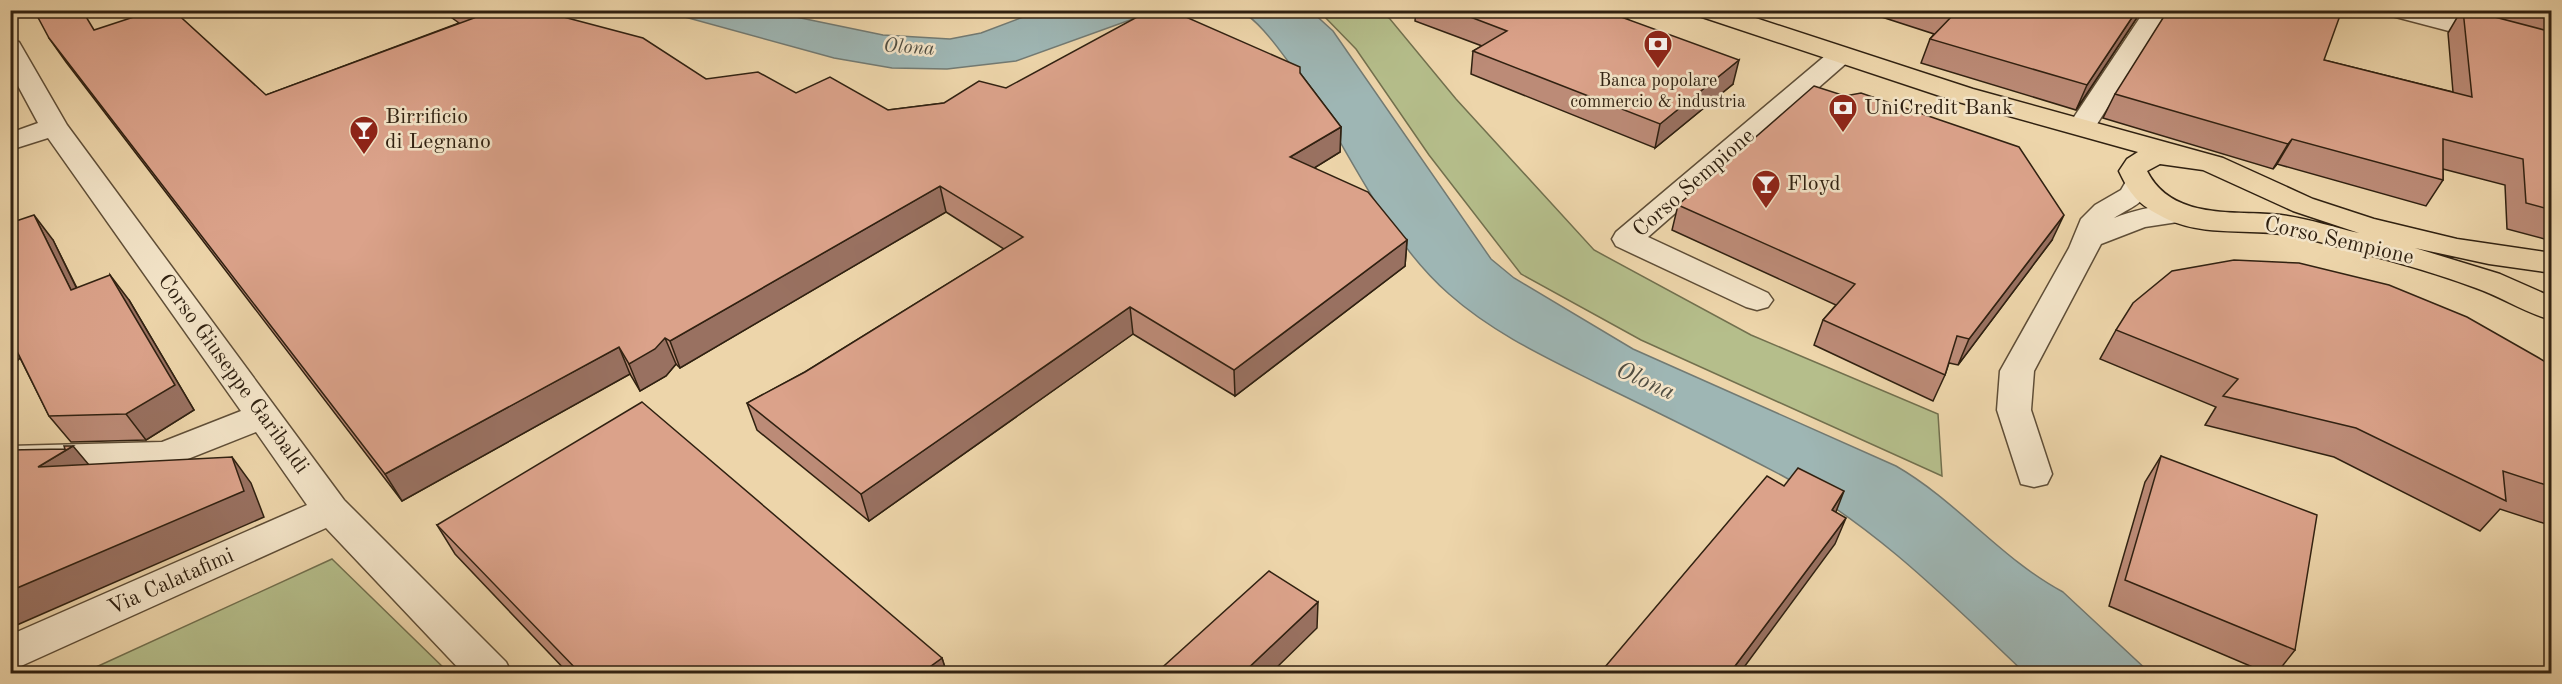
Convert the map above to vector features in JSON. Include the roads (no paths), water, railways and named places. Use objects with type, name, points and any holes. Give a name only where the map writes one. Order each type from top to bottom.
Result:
[{"type":"main road","name":"Corso Sempione","points":[[1705,10],[1964,95],[2082,126],[2217,166],[2305,206],[2445,246],[2552,263]]},
{"type":"main road","name":"Corso Sempione","points":[[1964,95],[2085,145],[2136,179],[2152,199],[2181,214],[2212,220],[2283,224],[2373,245],[2489,281],[2552,310]]},
{"type":"main road","name":"Corso Sempione","points":[[2136,179],[2135,166],[2146,158],[2157,155],[2182,156]]},
{"type":"main road","points":[[2552,274],[2546,285],[2552,299]]},
{"type":"street","points":[[2082,126],[2157,10]]},
{"type":"street","points":[[2397,10],[2552,51]]},
{"type":"street","name":"Corso Giuseppe Garibaldi","points":[[10,46],[54,127],[265,415],[331,510],[491,674]]},
{"type":"street","name":"Corso Sempione","points":[[1757,300],[1627,239],[1841,55]]},
{"type":"street","points":[[10,142],[54,127]]},
{"type":"street","points":[[2034,474],[2014,410],[2017,371],[2084,248],[2096,219],[2134,195],[2136,179]]},
{"type":"street","points":[[2084,248],[2093,239],[2125,223],[2150,216],[2181,214]]},
{"type":"street","points":[[10,459],[165,455],[265,415]]},
{"type":"street","name":"Via Calatafimi","points":[[10,654],[331,510]]},
{"type":"water","name":"Olona","points":[[663,11],[767,11],[883,35],[950,39],[981,33],[1039,11],[1155,11],[1016,61],[947,69],[892,68],[834,58]]},
{"type":"water","name":"Olona","points":[[1241,11],[1311,11],[1333,31],[1491,259],[1514,278],[1633,349],[1896,466],[1939,496],[2019,563],[2063,592],[2150,673],[2025,673],[1909,566],[1848,517],[1815,495],[1735,451],[1539,354],[1483,321],[1449,294],[1403,243],[1291,65],[1262,29]]},
{"type":"place","name":"Banca popolare commercio & industria","points":[[1658,70]]},
{"type":"place","name":"UniCredit Bank","points":[[1843,134]]},
{"type":"place","name":"Birrificio di Legnano","points":[[364,156]]},
{"type":"place","name":"Floyd","points":[[1766,210]]}]
